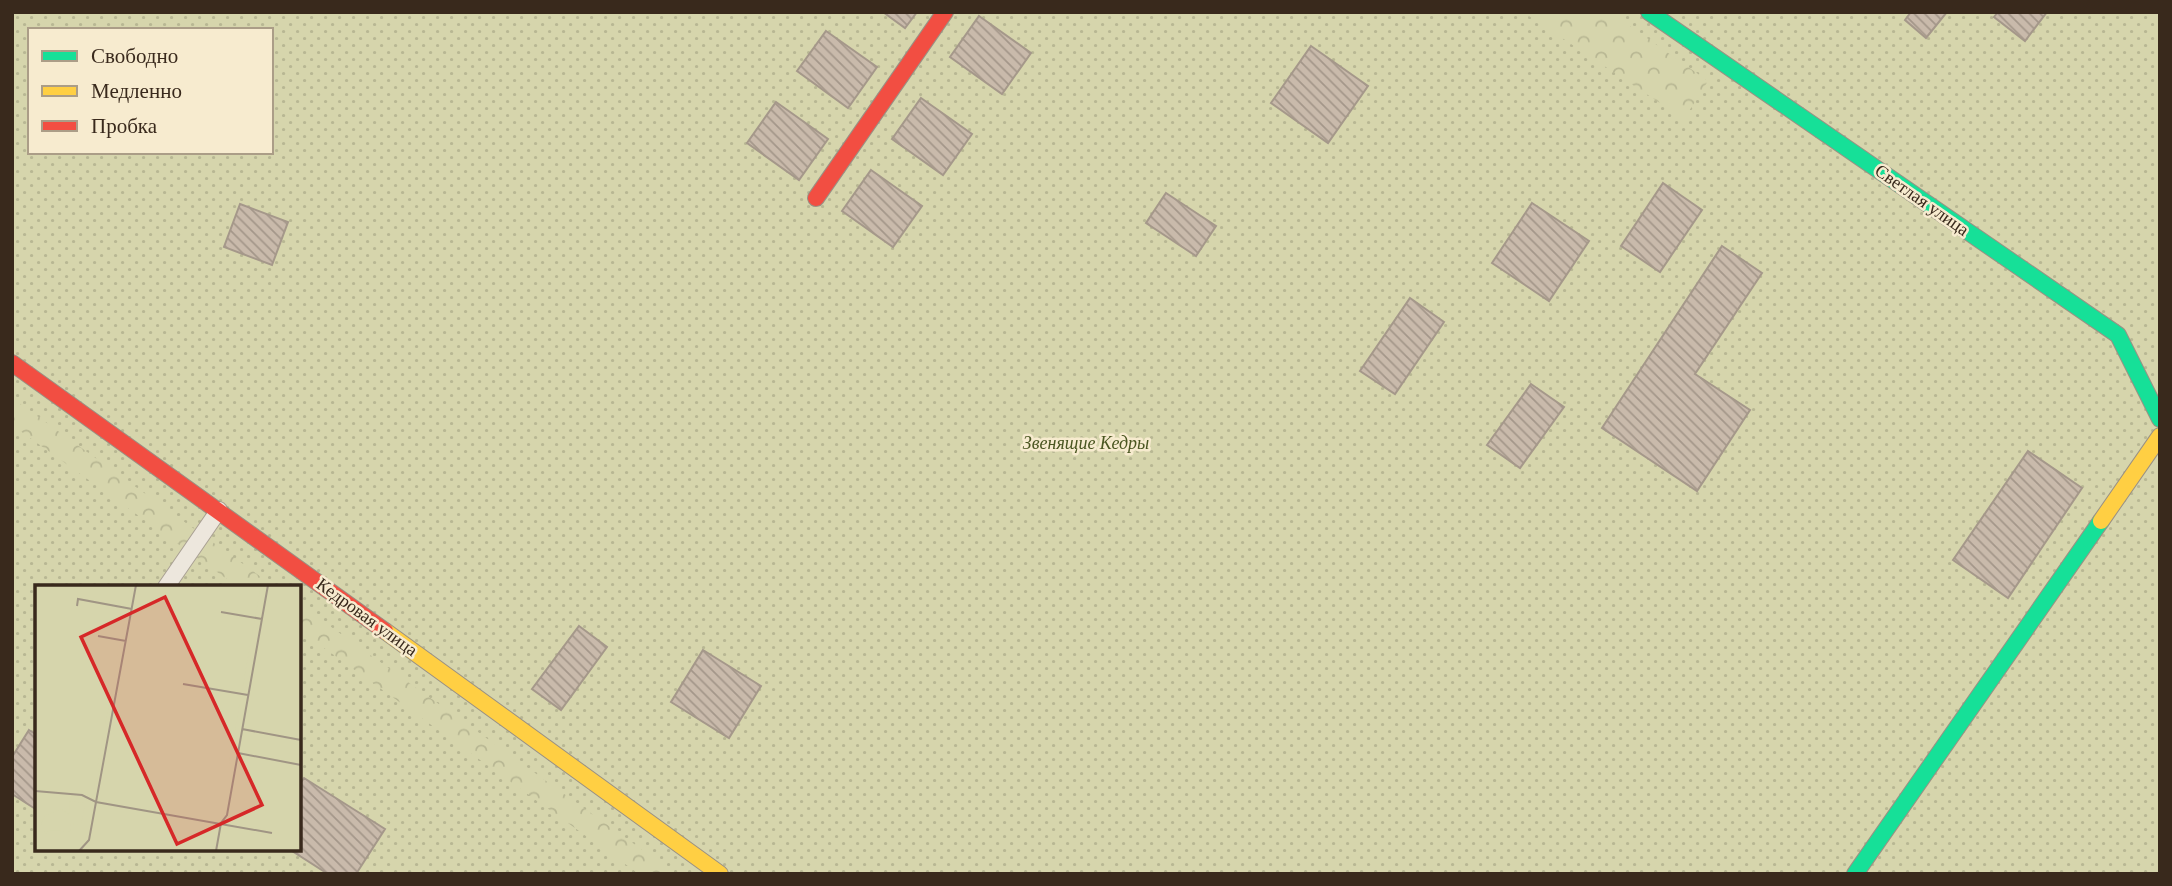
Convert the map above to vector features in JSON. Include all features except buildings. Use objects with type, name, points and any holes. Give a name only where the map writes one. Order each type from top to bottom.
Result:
[{"type":"street","points":[[816,198],[945,12]]},
{"type":"street","name":"Светлая улица","points":[[1649,12],[2118,335],[2160,419]]},
{"type":"street","name":"Кедровая улица","points":[[12,363],[720,874]]},
{"type":"street","points":[[1855,874],[2160,436]]},
{"type":"lane","points":[[167,585],[219,510]]},
{"type":"green space","name":"Звенящие Кедры","points":[[12,12],[2160,12],[2160,874],[12,874]]},
{"type":"green space","points":[[1523,12],[1610,12],[1708,81],[1684,119]]},
{"type":"green space","points":[[12,398],[272,585],[235,585],[12,425]]},
{"type":"green space","points":[[301,605],[676,874],[639,874],[301,631]]},
{"type":"traffic: fast","points":[[1649,12],[2118,335],[2160,419]]},
{"type":"traffic: fast","points":[[1855,874],[2101,521]]},
{"type":"traffic: slow","points":[[2101,521],[2160,436]]},
{"type":"traffic: slow","points":[[385,631],[720,874]]},
{"type":"traffic: jam","points":[[816,198],[945,12]]},
{"type":"traffic: jam","points":[[12,363],[385,631]]}]
